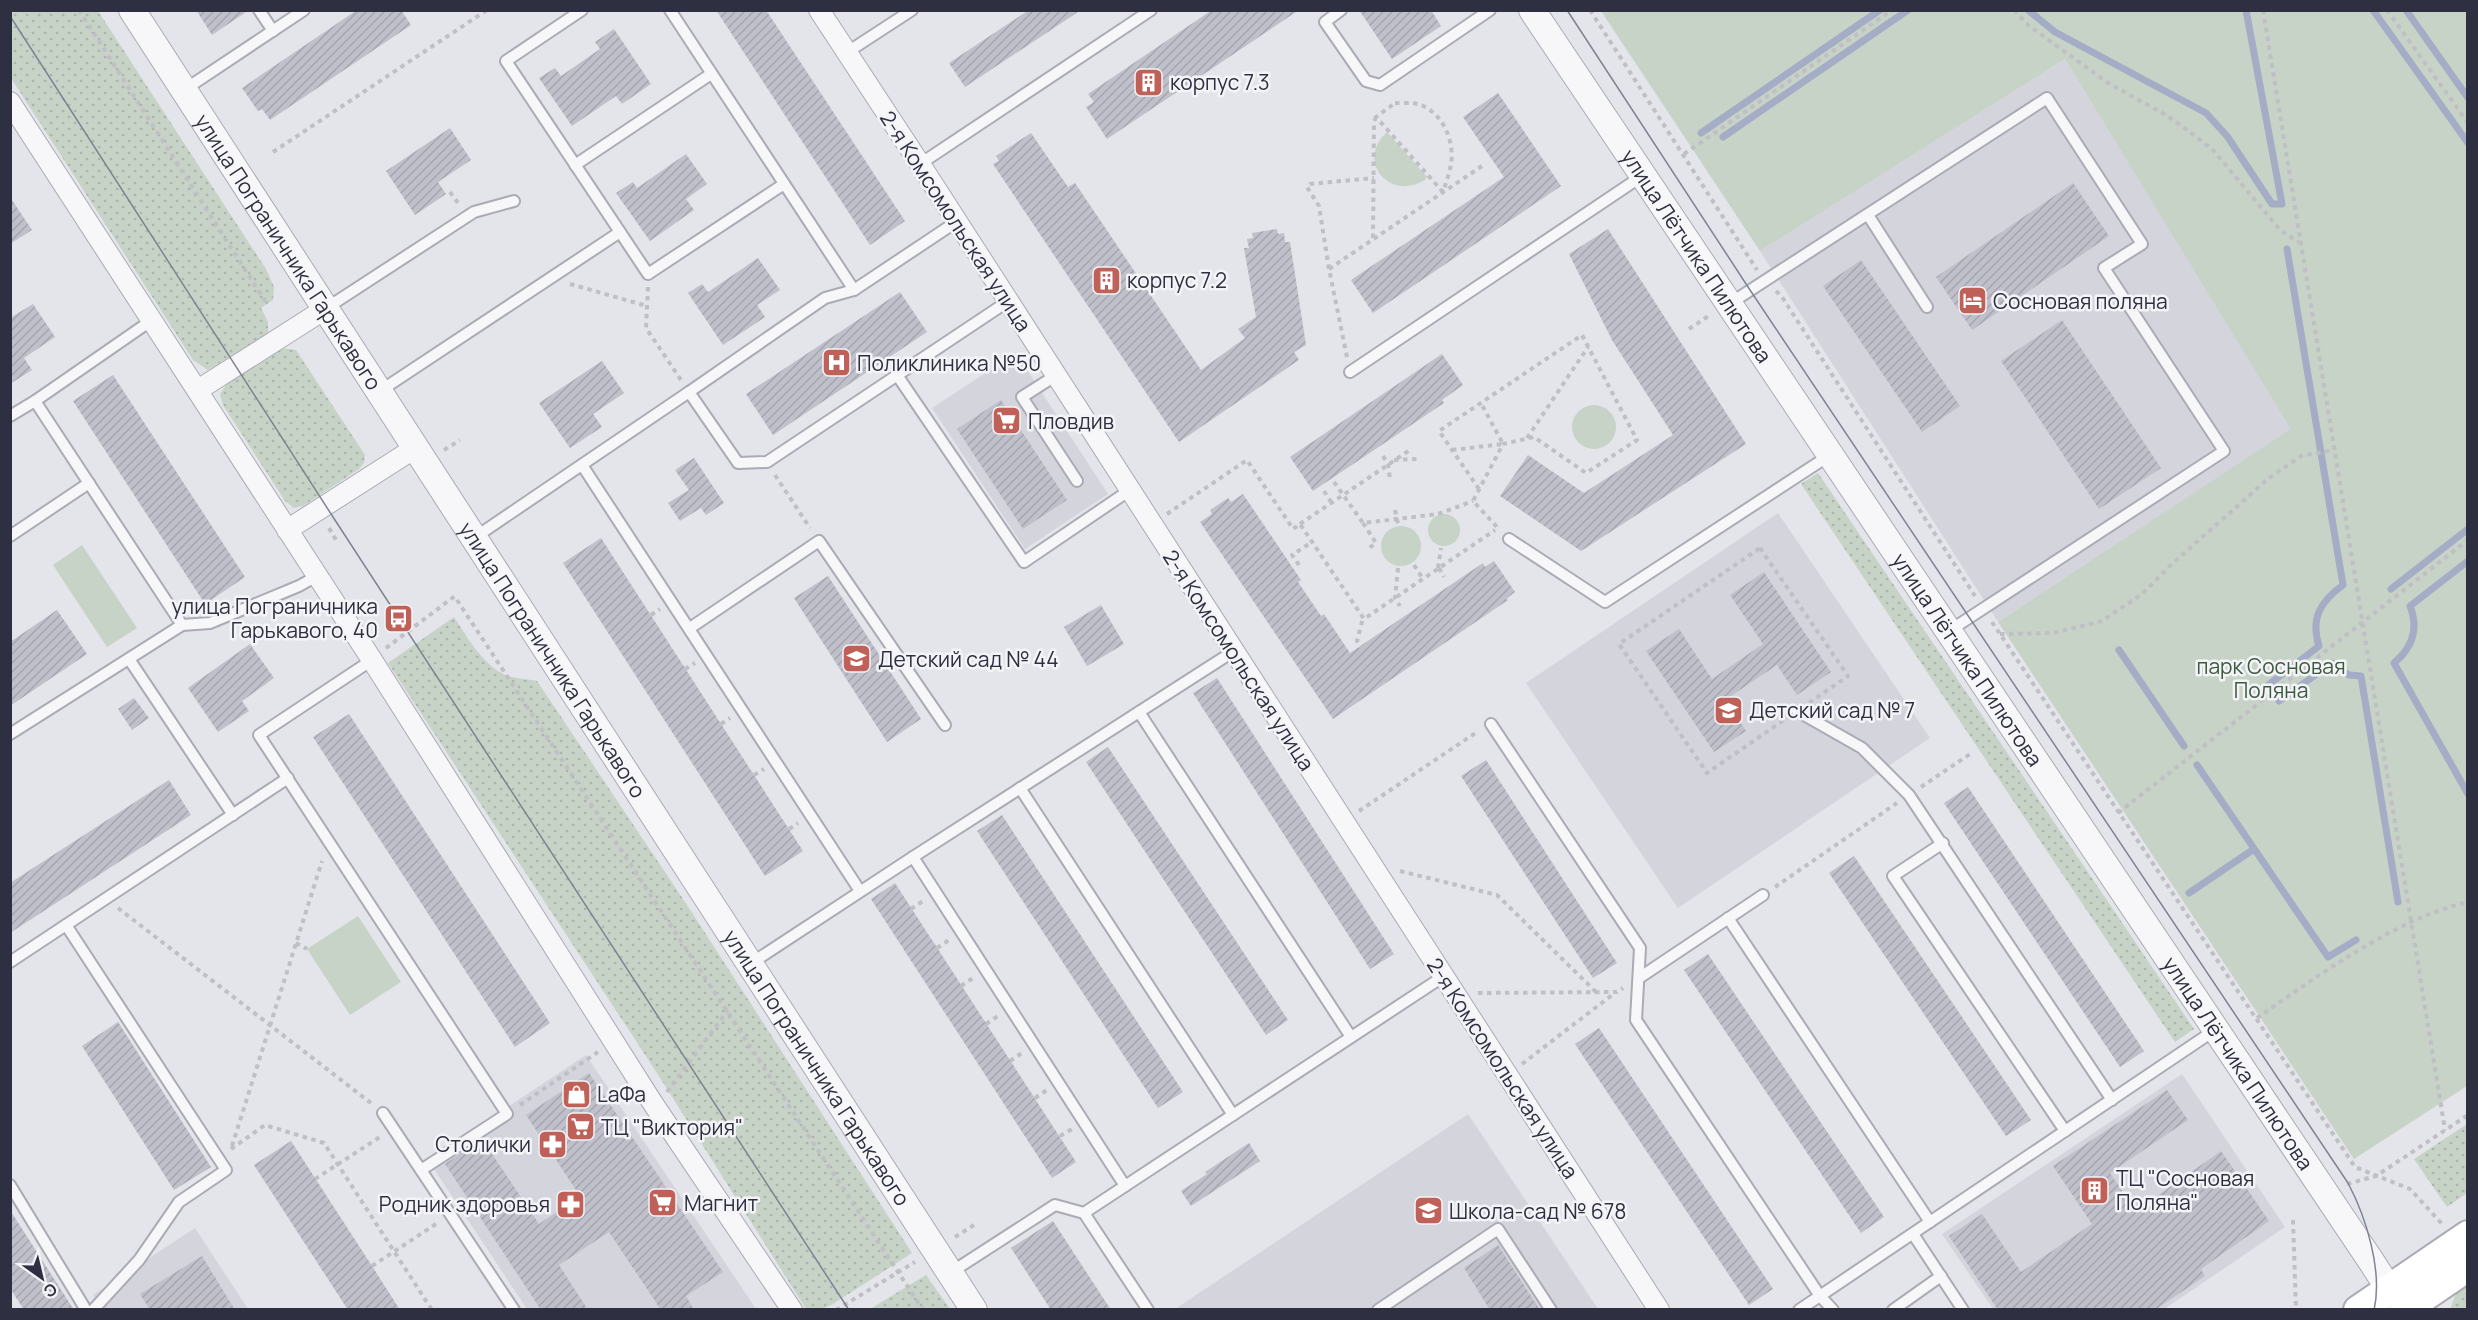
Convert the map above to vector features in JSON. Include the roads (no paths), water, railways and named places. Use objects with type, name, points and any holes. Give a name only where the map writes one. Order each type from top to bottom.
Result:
[{"type":"main road","points":[[2397,1303],[2468,1235]]},
{"type":"main road","points":[[2358,1310],[2397,1303],[2468,1267]]},
{"type":"street","name":"улица Пограничника Гарькавого","points":[[132,10],[974,1310]]},
{"type":"street","name":"2-я Комсомольская улица","points":[[819,10],[1659,1310]]},
{"type":"street","name":"улица Лётчика Пилютова","points":[[1532,10],[1642,175],[1721,308],[1830,455],[2397,1303]]},
{"type":"street","points":[[10,102],[372,660],[652,1102],[792,1310]]},
{"type":"street","points":[[198,390],[325,309]]},
{"type":"street","points":[[287,530],[415,448]]},
{"type":"lane","points":[[259,10],[273,31]]},
{"type":"lane","points":[[184,91],[304,10]]},
{"type":"lane","points":[[582,10],[506,61],[648,274],[784,184]]},
{"type":"lane","points":[[670,10],[854,290]]},
{"type":"lane","points":[[846,53],[912,10]]},
{"type":"lane","points":[[920,164],[1151,10]]},
{"type":"lane","points":[[1341,10],[1325,22],[1366,81],[1380,85],[1490,10]]},
{"type":"lane","points":[[575,165],[711,74]]},
{"type":"lane","points":[[1721,308],[2046,98],[2142,244],[2104,268],[2224,452],[1949,632]]},
{"type":"lane","points":[[1350,372],[1642,175]]},
{"type":"lane","points":[[325,309],[474,212],[514,201]]},
{"type":"lane","points":[[1868,215],[1928,307]]},
{"type":"lane","points":[[474,538],[825,298],[854,290],[956,222]]},
{"type":"lane","points":[[379,392],[620,232]]},
{"type":"lane","points":[[689,392],[738,463],[766,462],[1007,302]]},
{"type":"lane","points":[[10,416],[152,320]]},
{"type":"lane","points":[[897,375],[1024,562],[1130,490]]},
{"type":"lane","points":[[1056,376],[1022,397],[1077,481]]},
{"type":"lane","points":[[35,401],[182,625]]},
{"type":"lane","points":[[1509,539],[1605,602],[1830,455]]},
{"type":"lane","points":[[582,465],[860,891]]},
{"type":"lane","points":[[10,536],[89,483]]},
{"type":"lane","points":[[690,628],[819,542],[945,725]]},
{"type":"lane","points":[[10,734],[182,625],[210,623],[299,586],[317,576]]},
{"type":"lane","points":[[750,964],[1234,651]]},
{"type":"lane","points":[[129,659],[233,815]]},
{"type":"lane","points":[[372,660],[259,735],[507,1114],[421,1170]]},
{"type":"lane","points":[[1797,711],[1862,748],[1909,795],[2112,1100]]},
{"type":"lane","points":[[1139,712],[1351,1037]]},
{"type":"lane","points":[[1491,724],[1640,948],[1636,1020],[1820,1296],[1833,1310]]},
{"type":"lane","points":[[10,962],[288,778]]},
{"type":"lane","points":[[1020,788],[1233,1115]]},
{"type":"lane","points":[[1943,843],[1893,876],[2065,1131]]},
{"type":"lane","points":[[913,857],[1125,1186]]},
{"type":"lane","points":[[1638,978],[1763,895]]},
{"type":"lane","points":[[1728,918],[1930,1222]]},
{"type":"lane","points":[[66,925],[226,1170],[179,1202],[140,1260],[93,1310]]},
{"type":"lane","points":[[1084,1212],[1444,976]]},
{"type":"lane","points":[[1799,1310],[2216,1030]]},
{"type":"lane","points":[[383,1113],[514,1310]]},
{"type":"lane","points":[[10,1185],[86,1310]]},
{"type":"lane","points":[[950,1272],[1055,1205],[1084,1212],[1148,1310]]},
{"type":"lane","points":[[1378,1310],[1498,1229],[1551,1310]]},
{"type":"lane","points":[[1912,1234],[1963,1310]]},
{"type":"lane","points":[[1893,1310],[1941,1276]]},
{"type":"waterway","points":[[1701,133],[1880,10]]},
{"type":"waterway","points":[[1723,137],[1908,10]]},
{"type":"waterway","points":[[2028,10],[2055,32],[2206,113],[2227,136],[2272,204],[2282,204],[2246,10]]},
{"type":"waterway","points":[[2373,10],[2468,143]]},
{"type":"waterway","points":[[2406,10],[2468,98]]},
{"type":"waterway","points":[[2267,686],[2319,646],[2316,627],[2319,611],[2329,597],[2343,585],[2287,249]]},
{"type":"waterway","points":[[2391,589],[2468,529]]},
{"type":"waterway","points":[[2468,561],[2410,606],[2414,622],[2412,638],[2405,651],[2394,663],[2468,794]]},
{"type":"waterway","points":[[2119,650],[2184,746]]},
{"type":"waterway","points":[[2279,701],[2332,663],[2349,675],[2361,676],[2398,902]]},
{"type":"waterway","points":[[2197,765],[2328,957],[2356,940]]},
{"type":"waterway","points":[[2189,893],[2254,849]]},
{"type":"tram line","points":[[1567,10],[1750,290],[2348,1183],[2367,1228],[2371,1245],[2376,1278],[2374,1310]]},
{"type":"tram line","points":[[10,16],[849,1310]]},
{"type":"place","name":"корпус 7.3","points":[[1149,82]]},
{"type":"place","name":"корпус 7.2","points":[[1106,280]]},
{"type":"place","name":"Сосновая поляна","points":[[1972,301]]},
{"type":"place","name":"Поликлиника №50","points":[[836,363]]},
{"type":"place","name":"Пловдив","points":[[1007,421]]},
{"type":"place","name":"улица Пограничника Гарькавого, 40","points":[[399,618]]},
{"type":"place","name":"Детский сад № 44","points":[[857,659]]},
{"type":"place","name":"Детский сад № 7","points":[[1728,710]]},
{"type":"place","name":"LaФа","points":[[576,1094]]},
{"type":"place","name":"ТЦ \"Виктория\"","points":[[580,1127]]},
{"type":"place","name":"Столички","points":[[552,1144]]},
{"type":"place","name":"ТЦ \"Сосновая Поляна\"","points":[[2095,1190]]},
{"type":"place","name":"Магнит","points":[[663,1203]]},
{"type":"place","name":"Родник здоровья","points":[[571,1204]]},
{"type":"place","name":"Школа-сад № 678","points":[[1428,1211]]},
{"type":"park label","name":"парк Сосновая Поляна","points":[[2271,678]]}]
